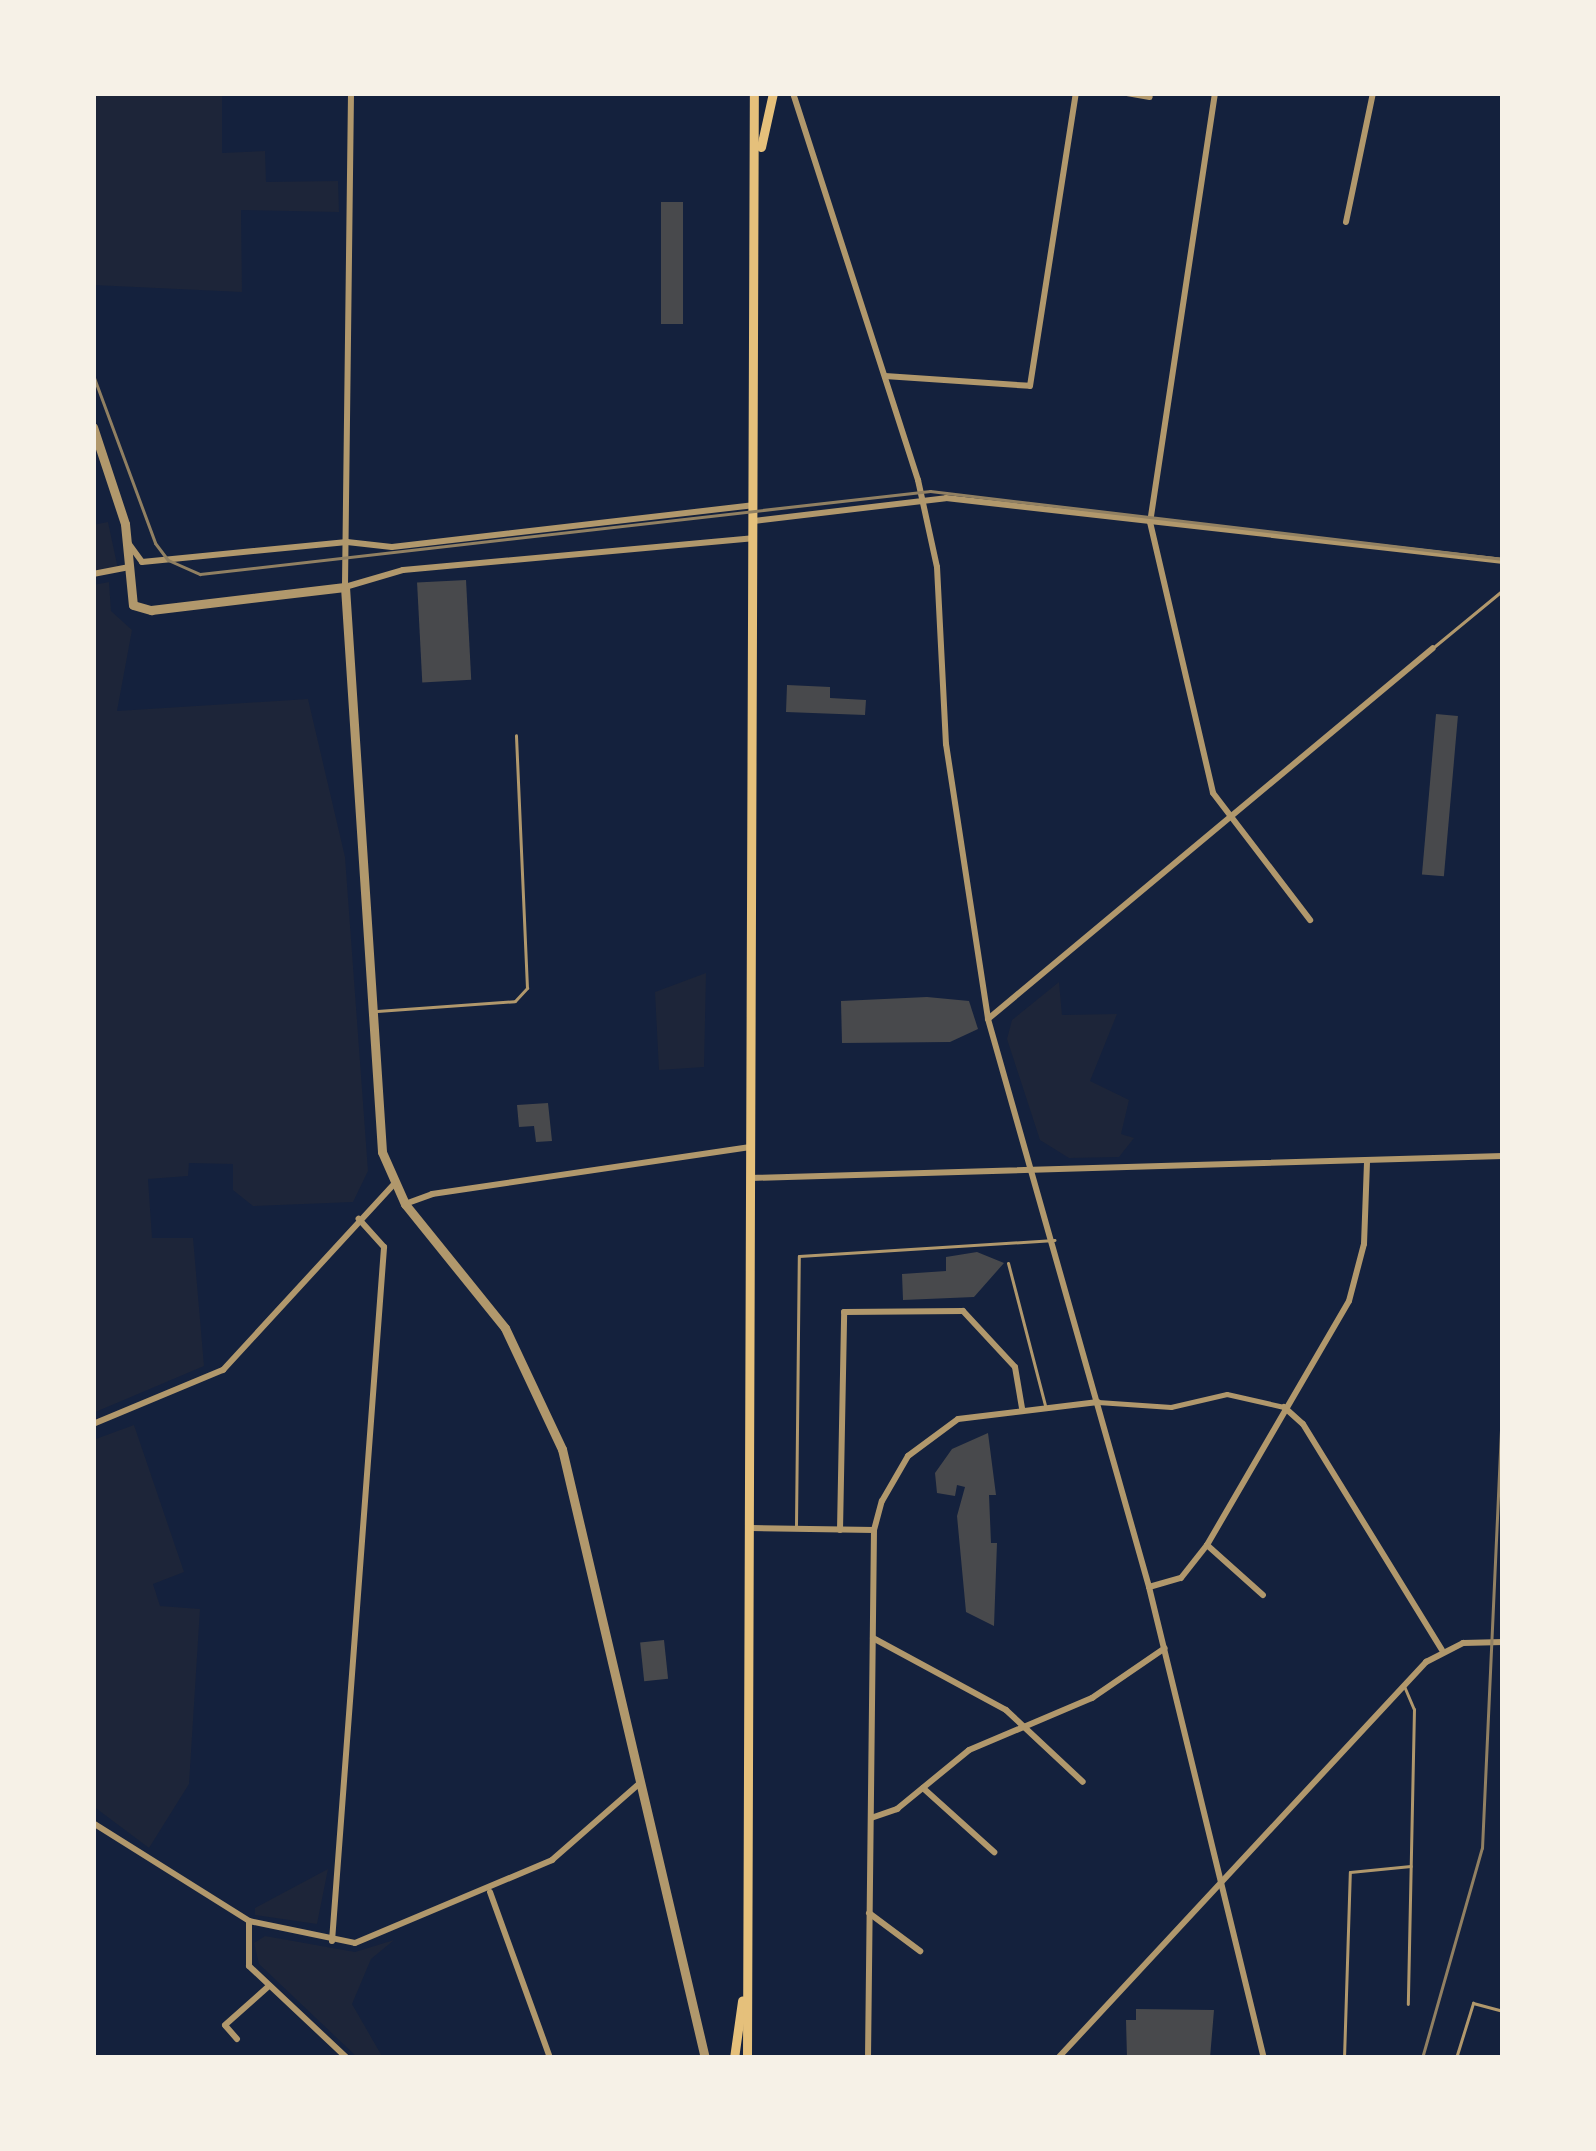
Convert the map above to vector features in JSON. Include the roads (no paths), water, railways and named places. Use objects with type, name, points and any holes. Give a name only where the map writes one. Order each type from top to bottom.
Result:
[{"type":"main road","points":[[748,2058],[742,2001],[758,171],[754,93]]},
{"type":"main road","points":[[758,171],[773,93]]},
{"type":"main road","points":[[734,2058],[742,2001]]},
{"type":"street","points":[[351,93],[345,587],[382,1152],[392,1185],[405,1204],[505,1328],[562,1449],[705,2058]]},
{"type":"street","points":[[793,93],[921,498],[937,567],[946,744],[988,1019],[1037,1170],[1149,1586],[1225,1875],[1264,2058]]},
{"type":"street","points":[[885,376],[1030,386],[1076,93]]},
{"type":"street","points":[[1127,93],[1150,97]]},
{"type":"street","points":[[1215,93],[1150,523],[1214,793],[1228,818],[1310,920]]},
{"type":"street","points":[[1346,222],[1373,93]]},
{"type":"street","points":[[93,427],[128,541],[142,562],[347,542],[392,547],[754,505]]},
{"type":"street","points":[[754,521],[921,498],[1503,561]]},
{"type":"street","points":[[128,541],[125,568],[133,605],[151,610],[345,587],[403,569],[753,538]]},
{"type":"street","points":[[93,574],[125,568]]},
{"type":"street","points":[[988,1019],[1433,648]]},
{"type":"street","points":[[749,1178],[1503,1156],[1503,833]]},
{"type":"street","points":[[405,1204],[749,1147]]},
{"type":"street","points":[[1149,1586],[1181,1579],[1207,1545],[1358,1279],[1367,1160]]},
{"type":"street","points":[[93,1424],[224,1370],[392,1185]]},
{"type":"street","points":[[332,1942],[383,1247],[359,1219]]},
{"type":"street","points":[[839,1530],[844,1312],[963,1311],[1010,1359],[1022,1408]]},
{"type":"street","points":[[868,2058],[874,1530],[889,1483],[922,1442],[958,1419],[1022,1408],[1098,1402],[1171,1407],[1227,1394],[1284,1407],[1303,1424],[1442,1649]]},
{"type":"street","points":[[747,1528],[874,1530]]},
{"type":"street","points":[[1207,1545],[1263,1595]]},
{"type":"street","points":[[873,1638],[970,1687],[1083,1782]]},
{"type":"street","points":[[1058,2058],[1402,1685],[1442,1649],[1503,1642]]},
{"type":"street","points":[[871,1818],[923,1788],[970,1750],[1092,1698],[1165,1648]]},
{"type":"street","points":[[93,1823],[249,1921],[332,1942],[388,1933],[490,1892],[553,1860],[622,1790],[641,1782]]},
{"type":"street","points":[[923,1788],[994,1852]]},
{"type":"street","points":[[490,1892],[550,2058]]},
{"type":"street","points":[[869,1912],[920,1951]]},
{"type":"street","points":[[249,1921],[245,1956],[269,1986],[346,2058]]},
{"type":"street","points":[[237,2039],[225,2026],[269,1986]]},
{"type":"lane","points":[[1433,648],[1503,590]]},
{"type":"lane","points":[[374,1011],[514,1001],[527,988],[516,735]]},
{"type":"lane","points":[[796,1528],[800,1256],[1054,1240]]},
{"type":"lane","points":[[1008,1263],[1045,1407]]},
{"type":"lane","points":[[1402,1685],[1414,1708],[1408,2004]]},
{"type":"lane","points":[[1344,2058],[1350,1871],[1413,1865]]},
{"type":"lane","points":[[1456,2058],[1473,2003],[1503,2011]]},
{"type":"tram line","points":[[93,375],[155,543],[168,560],[200,574],[930,491],[1503,559]]},
{"type":"tram line","points":[[1422,2058],[1482,1848],[1503,1382]]}]
